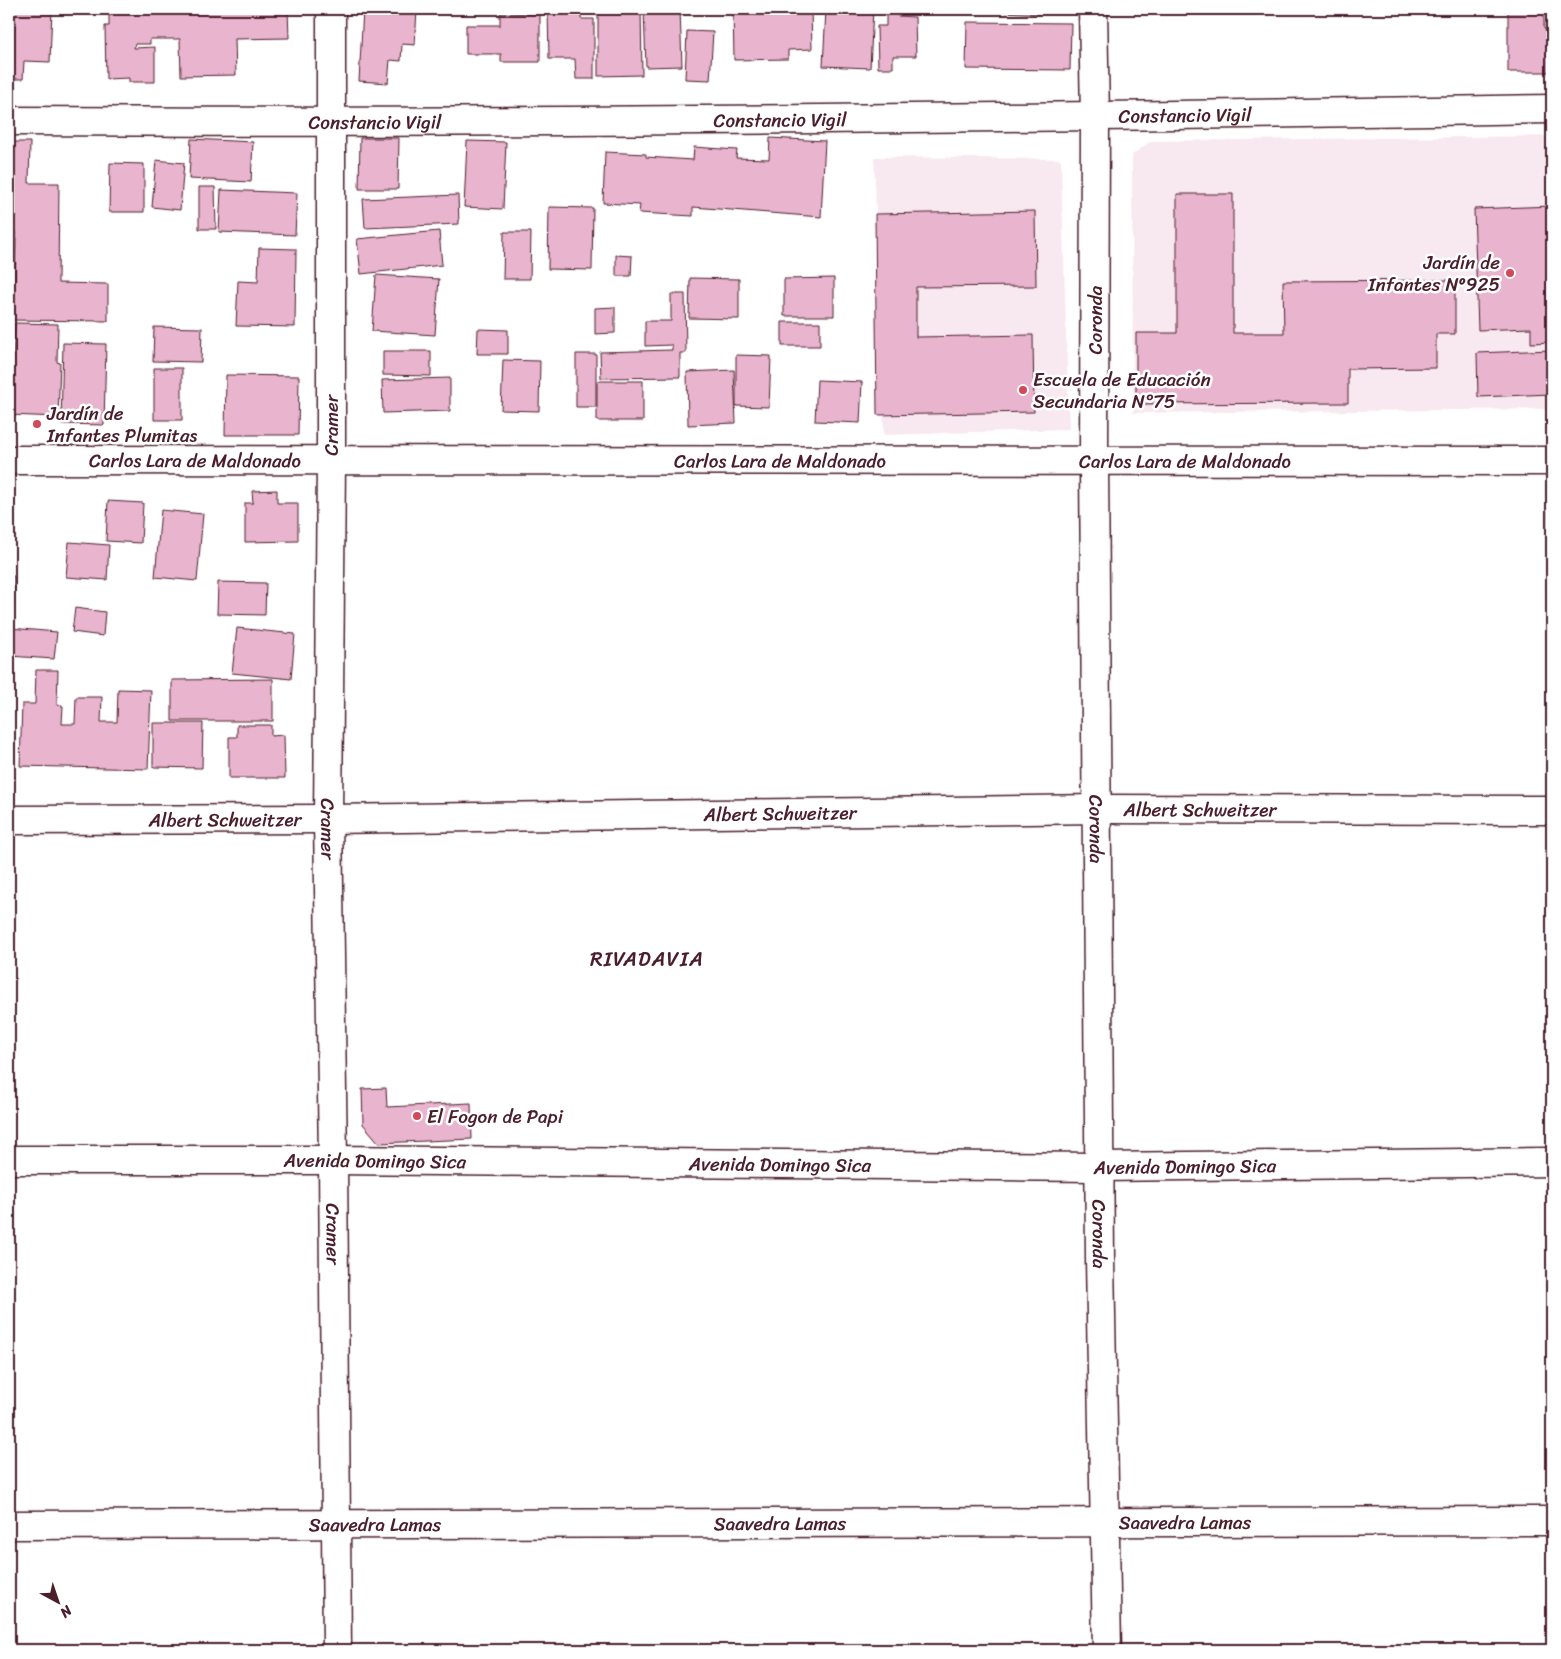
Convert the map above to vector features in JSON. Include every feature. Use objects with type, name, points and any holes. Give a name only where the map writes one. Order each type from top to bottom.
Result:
[{"type":"street","name":"Cramer","points":[[331,9],[331,461],[328,819],[337,1650]]},
{"type":"street","name":"Coronda","points":[[1093,9],[1099,1167],[1107,1650]]},
{"type":"street","name":"Constancio Vigil","points":[[9,122],[332,123],[1095,117],[1552,108]]},
{"type":"street","name":"Carlos Lara de Maldonado","points":[[9,460],[1552,462]]},
{"type":"street","name":"Albert Schweitzer","points":[[9,820],[328,819],[1097,809],[1552,810]]},
{"type":"street","name":"Avenida Domingo Sica","points":[[9,1160],[333,1160],[1099,1167],[1552,1162]]},
{"type":"street","name":"Saavedra Lamas","points":[[9,1525],[1552,1521]]},
{"type":"shaded area","points":[[1552,136],[1552,409],[1133,413],[1132,155],[1151,141]]},
{"type":"shaded area","points":[[874,157],[1061,159],[1069,429],[884,435]]},
{"type":"building","points":[[15,9],[52,9],[50,62],[24,61],[23,79],[9,79],[9,54],[13,54]]},
{"type":"building","points":[[109,9],[288,9],[289,38],[235,39],[236,75],[181,76],[180,39],[150,39],[150,44],[135,44],[134,48],[155,47],[155,82],[129,82],[129,78],[106,79],[105,26],[109,26]]},
{"type":"building","points":[[363,9],[417,9],[415,45],[402,44],[401,61],[390,60],[388,83],[359,81]]},
{"type":"building","points":[[548,9],[581,9],[581,19],[594,19],[594,79],[576,79],[575,59],[549,59]]},
{"type":"building","points":[[598,9],[641,9],[642,75],[598,76]]},
{"type":"building","points":[[644,9],[680,9],[682,66],[646,67]]},
{"type":"building","points":[[733,9],[811,9],[812,49],[788,50],[788,59],[734,60]]},
{"type":"building","points":[[826,9],[873,9],[870,68],[823,66]]},
{"type":"building","points":[[886,9],[898,9],[898,16],[915,17],[916,56],[893,56],[893,68],[878,68],[877,26],[886,26]]},
{"type":"building","points":[[1005,9],[1040,9],[1040,14],[1005,12]]},
{"type":"building","points":[[1508,9],[1544,9],[1544,29],[1552,30],[1552,72],[1508,72]]},
{"type":"building","points":[[500,13],[540,14],[540,62],[501,62],[501,54],[466,54],[466,25],[500,25]]},
{"type":"building","points":[[967,22],[1071,23],[1070,70],[966,69]]},
{"type":"building","points":[[687,31],[713,32],[710,80],[685,79]]},
{"type":"building","points":[[360,138],[399,138],[398,189],[359,189]]},
{"type":"building","points":[[770,138],[825,141],[821,217],[693,207],[693,216],[639,213],[640,205],[603,203],[605,152],[646,154],[646,157],[693,160],[694,147],[737,150],[736,158],[769,159]]},
{"type":"building","points":[[191,139],[253,142],[251,182],[189,179]]},
{"type":"building","points":[[467,141],[506,142],[503,209],[464,207]]},
{"type":"building","points":[[9,142],[30,142],[29,183],[59,183],[58,283],[108,284],[108,321],[9,320],[9,282],[15,282],[16,233],[10,233],[9,271]]},
{"type":"building","points":[[156,160],[184,163],[180,210],[152,207]]},
{"type":"building","points":[[110,163],[144,164],[144,212],[109,212]]},
{"type":"building","points":[[199,187],[215,187],[216,229],[199,229]]},
{"type":"building","points":[[221,190],[297,193],[295,235],[219,232]]},
{"type":"building","points":[[1177,194],[1233,194],[1233,333],[1284,333],[1283,281],[1455,280],[1455,334],[1436,334],[1436,368],[1348,369],[1348,403],[1136,404],[1136,333],[1177,333]]},
{"type":"building","points":[[458,195],[459,224],[365,228],[363,199]]},
{"type":"building","points":[[1552,206],[1552,342],[1531,343],[1531,328],[1478,330],[1474,209]]},
{"type":"building","points":[[549,207],[593,208],[592,270],[548,269]]},
{"type":"building","points":[[1035,211],[1036,286],[916,287],[916,337],[1033,335],[1034,412],[877,415],[875,214]]},
{"type":"building","points":[[439,231],[442,265],[361,274],[357,239]]},
{"type":"building","points":[[504,232],[531,232],[530,279],[503,279]]},
{"type":"building","points":[[259,248],[296,249],[295,327],[236,326],[238,281],[258,282]]},
{"type":"building","points":[[616,255],[632,256],[631,276],[616,276]]},
{"type":"building","points":[[376,275],[439,279],[435,335],[372,331]]},
{"type":"building","points":[[690,278],[739,279],[739,319],[689,318]]},
{"type":"building","points":[[834,278],[834,316],[784,316],[784,279]]},
{"type":"building","points":[[671,294],[685,294],[686,353],[680,353],[680,377],[601,378],[600,352],[672,350],[672,345],[645,346],[645,321],[671,321]]},
{"type":"building","points":[[615,307],[615,333],[595,334],[595,308]]},
{"type":"building","points":[[782,322],[820,322],[820,346],[782,346]]},
{"type":"building","points":[[15,323],[58,324],[57,362],[60,363],[58,417],[9,415],[9,362],[13,362]]},
{"type":"building","points":[[154,327],[202,328],[201,362],[153,361]]},
{"type":"building","points":[[478,329],[508,330],[508,354],[477,354]]},
{"type":"building","points":[[63,343],[106,344],[104,425],[61,424]]},
{"type":"building","points":[[1552,350],[1552,394],[1478,397],[1477,353]]},
{"type":"building","points":[[383,351],[431,351],[431,376],[383,375]]},
{"type":"building","points":[[576,354],[596,354],[596,407],[576,407]]},
{"type":"building","points":[[736,355],[771,356],[769,407],[736,406]]},
{"type":"building","points":[[503,360],[540,361],[539,411],[501,410]]},
{"type":"building","points":[[154,368],[182,368],[182,420],[154,420]]},
{"type":"building","points":[[734,370],[736,423],[688,425],[687,372]]},
{"type":"building","points":[[226,375],[299,376],[298,435],[225,435]]},
{"type":"building","points":[[450,378],[450,411],[383,413],[382,380]]},
{"type":"building","points":[[817,380],[862,382],[860,423],[815,421]]},
{"type":"building","points":[[597,381],[643,381],[643,421],[597,421]]},
{"type":"building","points":[[1548,468],[1552,468],[1552,552],[1549,552]]},
{"type":"building","points":[[277,490],[277,503],[298,503],[298,541],[245,542],[245,503],[253,503],[252,491]]},
{"type":"building","points":[[108,501],[143,503],[141,543],[106,541]]},
{"type":"building","points":[[161,510],[203,514],[197,581],[155,577]]},
{"type":"building","points":[[69,542],[109,545],[107,580],[66,577]]},
{"type":"building","points":[[9,576],[14,576],[14,604],[9,604]]},
{"type":"building","points":[[218,582],[266,583],[265,615],[217,614]]},
{"type":"building","points":[[75,608],[105,612],[103,636],[72,632]]},
{"type":"building","points":[[10,628],[57,632],[54,659],[9,656]]},
{"type":"building","points":[[237,628],[295,634],[291,679],[232,673]]},
{"type":"building","points":[[36,670],[58,670],[57,705],[63,706],[62,724],[75,724],[76,697],[102,697],[101,722],[117,722],[118,689],[151,690],[148,769],[20,766],[22,704],[35,704]]},
{"type":"building","points":[[273,679],[273,721],[172,721],[172,680]]},
{"type":"building","points":[[153,723],[203,723],[202,768],[153,767]]},
{"type":"building","points":[[237,725],[271,725],[271,736],[284,735],[285,778],[229,778],[229,737],[237,737]]},
{"type":"building","name":"El Fogon de Papi","points":[[386,1088],[387,1107],[471,1103],[472,1139],[379,1143],[363,1124],[362,1089]]},
{"type":"place","name":"Jardín de Infantes Nº925","points":[[1510,273]]},
{"type":"place","name":"Escuela de Educación Secundaria N°75","points":[[1023,390]]},
{"type":"place","name":"Jardín de Infantes Plumitas","points":[[37,424]]},
{"type":"place","name":"El Fogon de Papi","points":[[417,1116]]},
{"type":"district","name":"RIVADAVIA","points":[[647,959]]}]
